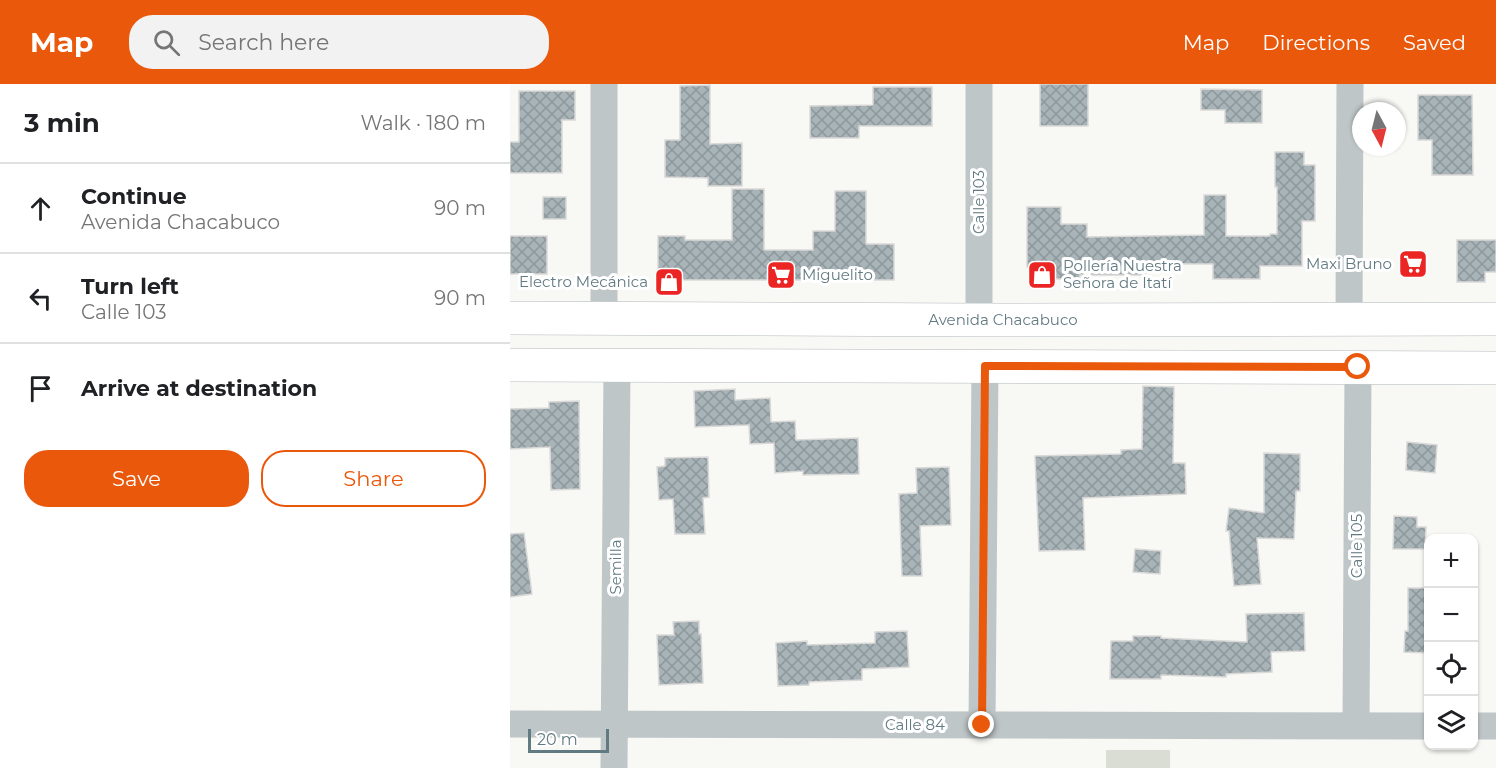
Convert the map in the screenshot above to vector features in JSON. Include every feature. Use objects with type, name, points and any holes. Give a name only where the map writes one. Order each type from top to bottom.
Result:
[{"type":"main road","name":"Avenida Chacabuco","points":[[510,318],[1496,320]]},
{"type":"main road","points":[[510,365],[1496,368]]},
{"type":"street","points":[[604,84],[604,319]]},
{"type":"street","name":"Calle 103","points":[[979,84],[979,320]]},
{"type":"street","points":[[1349,320],[1350,84]]},
{"type":"street","name":"Semilla","points":[[614,768],[617,365]]},
{"type":"street","points":[[982,725],[985,366]]},
{"type":"street","name":"Calle 105","points":[[1356,726],[1358,367]]},
{"type":"street","name":"Calle 84","points":[[510,723],[1424,726]]},
{"type":"street","points":[[1478,726],[1496,726]]},
{"type":"shaded area","points":[[1106,750],[1170,750],[1170,768],[1106,768]]},
{"type":"building","points":[[1040,84],[1088,84],[1088,126],[1040,126]]},
{"type":"building","points":[[710,85],[710,144],[742,143],[742,186],[708,186],[708,178],[665,177],[665,140],[680,140],[680,86]]},
{"type":"building","points":[[873,87],[932,87],[932,126],[859,126],[859,138],[810,138],[810,106],[873,105]]},
{"type":"building","points":[[1201,89],[1262,90],[1262,123],[1225,123],[1225,110],[1201,110]]},
{"type":"building","points":[[519,91],[575,91],[575,120],[562,120],[562,173],[510,173],[510,142],[519,142]]},
{"type":"building","points":[[1418,95],[1472,95],[1473,175],[1432,175],[1432,140],[1418,140]]},
{"type":"building","points":[[1275,152],[1304,152],[1304,165],[1315,165],[1315,221],[1302,221],[1302,266],[1260,266],[1260,279],[1213,279],[1213,264],[1146,264],[1146,275],[1080,275],[1080,279],[1051,279],[1051,268],[1027,267],[1027,207],[1061,207],[1061,224],[1087,224],[1087,237],[1204,235],[1204,195],[1226,195],[1226,236],[1277,234]]},
{"type":"building","points":[[732,189],[764,189],[764,250],[813,250],[813,231],[835,231],[835,191],[866,191],[866,244],[894,244],[894,280],[658,280],[658,236],[685,236],[685,240],[732,240]]},
{"type":"building","points":[[543,197],[566,197],[566,219],[543,219]]},
{"type":"building","points":[[510,236],[547,236],[547,274],[510,274]]},
{"type":"building","points":[[1457,240],[1496,240],[1496,272],[1485,272],[1485,282],[1457,282]]},
{"type":"building","points":[[1143,386],[1174,387],[1173,463],[1185,463],[1186,494],[1083,498],[1085,550],[1039,551],[1035,456],[1121,454],[1121,450],[1142,449]]},
{"type":"building","points":[[735,389],[735,400],[770,398],[771,422],[795,421],[796,440],[858,438],[859,474],[803,475],[803,471],[775,473],[774,443],[750,444],[749,425],[695,427],[694,391]]},
{"type":"building","points":[[579,401],[580,489],[551,490],[550,447],[510,449],[510,409],[549,408],[549,402]]},
{"type":"building","points":[[1407,442],[1437,445],[1435,473],[1406,470]]},
{"type":"building","points":[[1264,453],[1300,454],[1300,491],[1296,491],[1294,539],[1257,538],[1261,584],[1234,586],[1229,531],[1226,531],[1229,508],[1264,513]]},
{"type":"building","points":[[708,457],[709,497],[703,498],[705,534],[675,534],[673,499],[659,500],[657,467],[665,466],[665,458]]},
{"type":"building","points":[[949,467],[951,525],[920,526],[922,576],[902,576],[899,494],[917,493],[916,468]]},
{"type":"building","points":[[1394,516],[1417,517],[1417,527],[1426,527],[1424,549],[1393,549]]},
{"type":"building","points":[[524,533],[532,594],[510,597],[510,534]]},
{"type":"building","points":[[1135,549],[1161,551],[1160,574],[1133,572]]},
{"type":"building","points":[[1408,588],[1424,588],[1424,653],[1404,652],[1405,631],[1408,631]]},
{"type":"building","points":[[1304,613],[1305,651],[1271,652],[1272,672],[1226,674],[1226,677],[1161,675],[1161,679],[1110,679],[1111,641],[1133,641],[1133,636],[1161,636],[1161,638],[1247,642],[1246,614]]},
{"type":"building","points":[[699,621],[703,683],[659,685],[657,635],[674,635],[673,622]]},
{"type":"building","points":[[907,631],[909,667],[862,669],[862,680],[778,686],[776,643],[807,641],[807,645],[875,643],[875,632]]},
{"type":"place","name":"Maxi Bruno","points":[[1413,264]]},
{"type":"place","name":"Miguelito","points":[[781,275]]},
{"type":"place","name":"Pollería Nuestra Señora de Itatí","points":[[1042,275]]},
{"type":"place","name":"Electro Mecánica","points":[[669,282]]},
{"type":"route","points":[[982,725],[985,366],[1358,367]]}]
